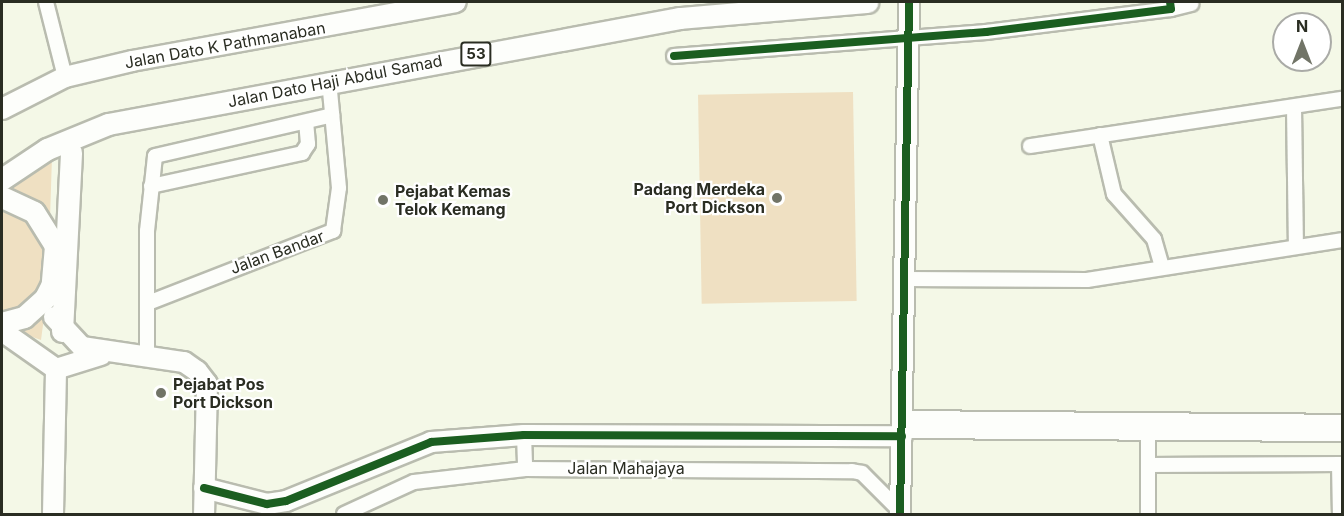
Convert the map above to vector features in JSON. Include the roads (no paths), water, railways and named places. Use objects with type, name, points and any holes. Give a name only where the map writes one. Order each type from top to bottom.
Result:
[{"type":"main road","name":"Jalan Dato Haji Abdul Samad","points":[[2,180],[88,129],[329,81],[680,18],[867,2]]},
{"type":"main road","points":[[2,322],[34,310],[52,285],[59,178],[71,152],[88,129]]},
{"type":"main road","points":[[62,331],[71,152]]},
{"type":"main road","points":[[2,197],[34,212],[55,246]]},
{"type":"street","points":[[46,2],[65,77]]},
{"type":"street","name":"Jalan Dato K Pathmanaban","points":[[2,109],[65,77],[389,8],[456,2]]},
{"type":"street","points":[[900,513],[909,2]]},
{"type":"street","points":[[674,56],[910,38],[1191,4]]},
{"type":"street","name":"Jalan Bandar","points":[[148,303],[333,231],[339,188],[329,81]]},
{"type":"street","points":[[1030,146],[1342,99]]},
{"type":"street","points":[[1294,106],[1296,245]]},
{"type":"street","points":[[147,356],[155,156],[332,115]]},
{"type":"street","points":[[152,186],[302,153],[308,144],[306,122]]},
{"type":"street","points":[[1100,135],[1114,194],[1154,240],[1162,267]]},
{"type":"street","points":[[905,279],[1079,280],[1296,245],[1342,240]]},
{"type":"street","points":[[52,285],[53,313],[62,331],[82,347],[105,354]]},
{"type":"street","points":[[2,331],[56,369]]},
{"type":"street","points":[[56,369],[70,360],[105,354],[147,356],[193,366],[207,384],[204,514]]},
{"type":"street","points":[[53,514],[56,369]]},
{"type":"street","points":[[204,488],[269,509],[308,495],[431,442],[524,435],[1342,422]]},
{"type":"street","points":[[1148,426],[1342,434]]},
{"type":"street","points":[[1148,426],[1148,514]]},
{"type":"street","points":[[524,435],[525,468]]},
{"type":"street","points":[[1148,465],[1341,464],[1340,514]]},
{"type":"street","name":"Jalan Mahajaya","points":[[344,514],[414,482],[525,468],[852,471],[862,473],[900,513]]},
{"type":"place","name":"Padang Merdeka Port Dickson","points":[[777,198]]},
{"type":"place","name":"Pejabat Kemas Telok Kemang","points":[[383,200]]},
{"type":"place","name":"Pejabat Pos Port Dickson","points":[[161,393]]}]
